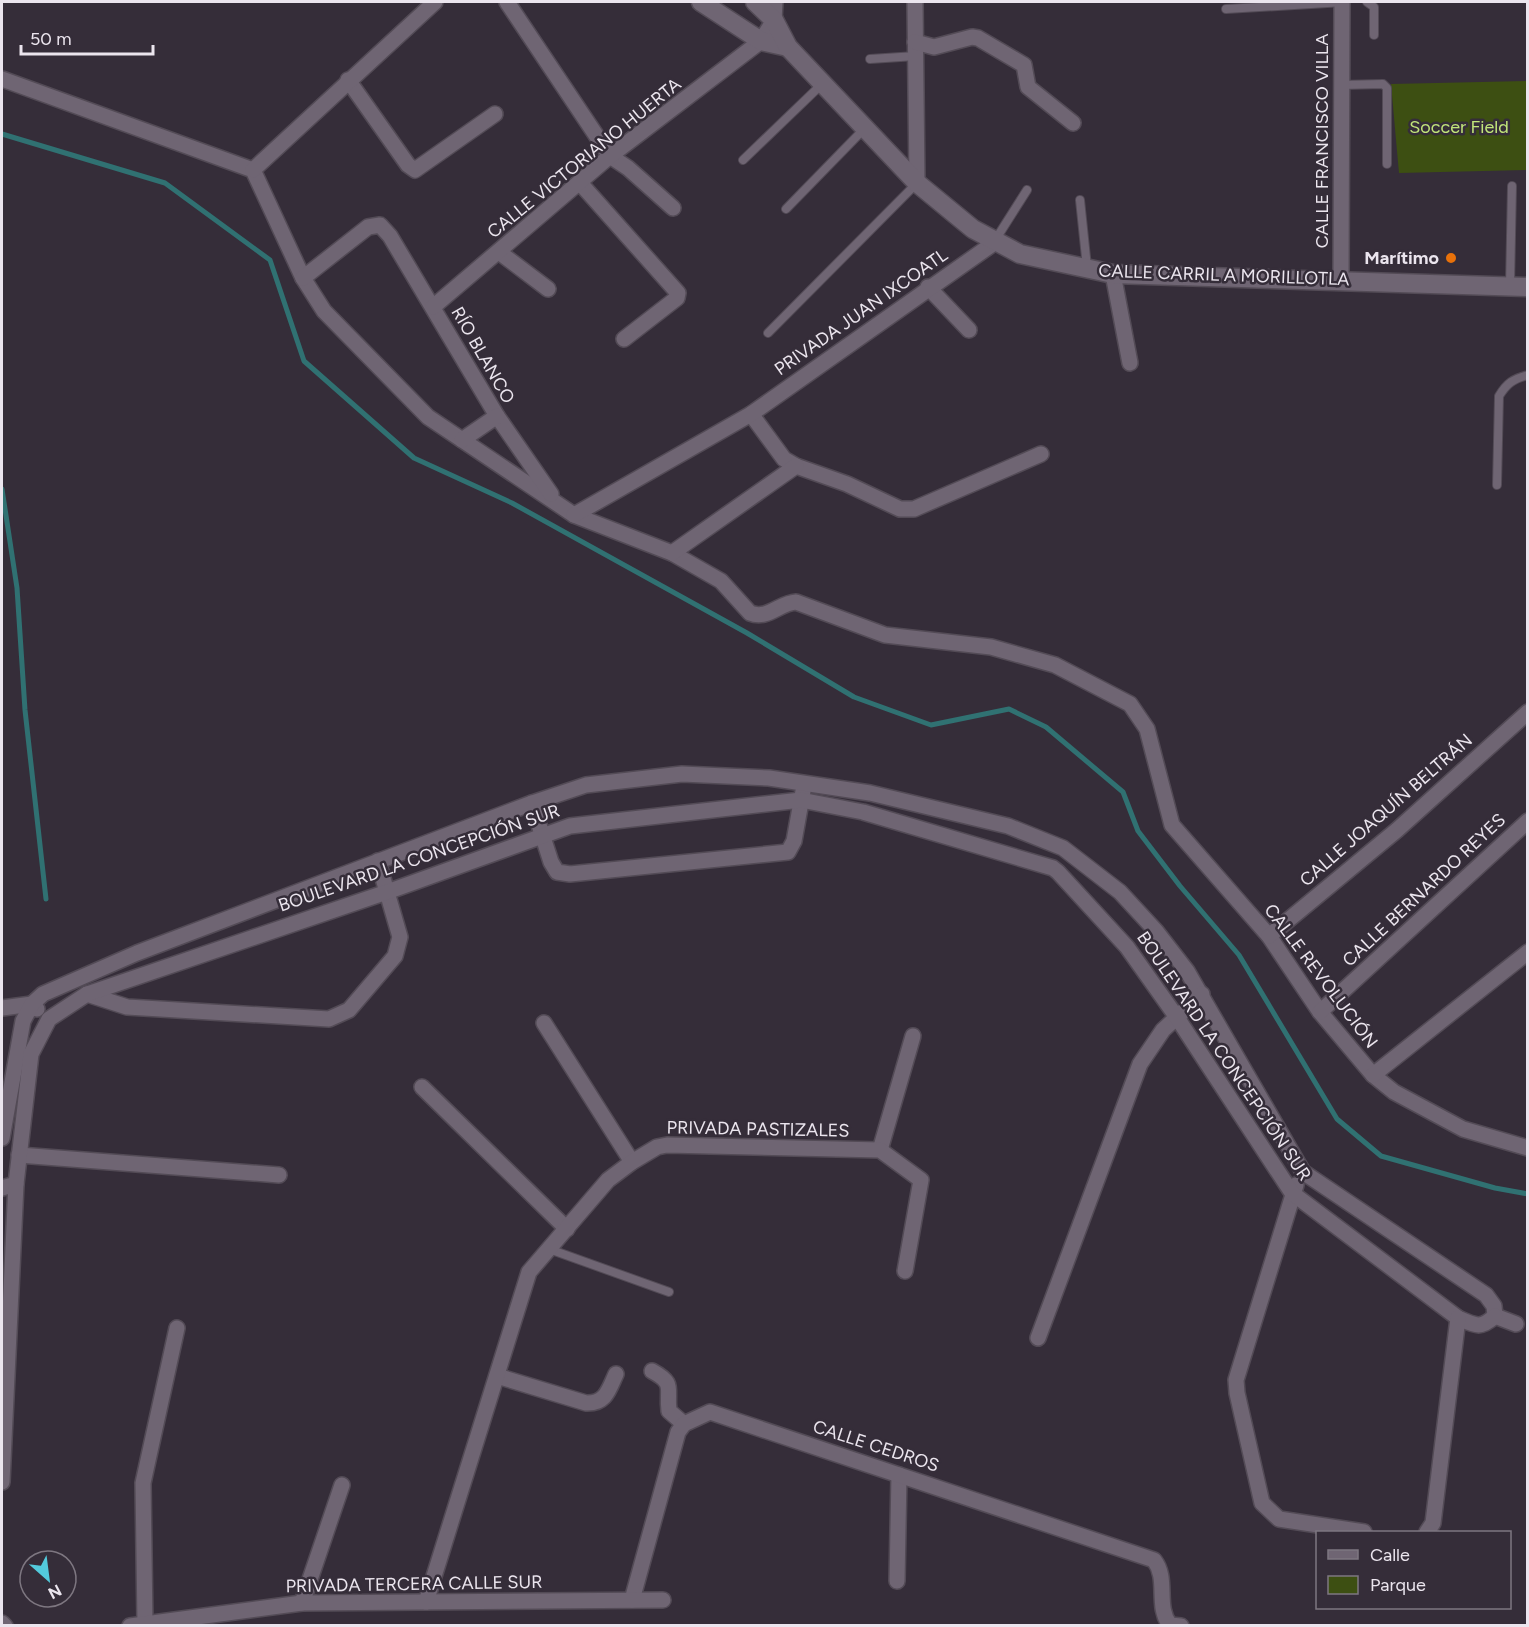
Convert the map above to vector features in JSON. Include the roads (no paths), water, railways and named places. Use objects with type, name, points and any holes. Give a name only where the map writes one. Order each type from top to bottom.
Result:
[{"type":"street","points":[[253,170],[435,2]]},
{"type":"street","points":[[507,2],[610,156],[628,168],[674,208]]},
{"type":"street","points":[[701,2],[761,41],[788,47]]},
{"type":"street","name":"CALLE CARRIL A MORILLOTLA","points":[[756,2],[774,20],[788,47],[917,183],[994,243],[1020,254],[1113,274],[1519,287]]},
{"type":"street","points":[[761,41],[774,20],[775,2]]},
{"type":"street","points":[[915,2],[917,183]]},
{"type":"street","name":"CALLE FRANCISCO VILLA","points":[[1341,280],[1343,2]]},
{"type":"street","points":[[916,49],[934,47],[972,37],[978,38],[1024,65],[1028,87],[1073,123]]},
{"type":"street","name":"CALLE VICTORIANO HUERTA","points":[[433,307],[581,184],[610,156],[761,41]]},
{"type":"street","points":[[2,79],[253,170],[303,278],[332,319],[429,417],[574,515],[672,553],[796,466]]},
{"type":"street","points":[[348,80],[408,165],[415,170],[495,114]]},
{"type":"street","points":[[581,184],[678,293],[677,298],[624,339]]},
{"type":"street","name":"RÍO BLANCO","points":[[303,278],[368,227],[380,225],[390,236],[497,416],[556,502]]},
{"type":"street","name":"PRIVADA JUAN IXCOATL","points":[[574,515],[751,414],[928,287],[994,243]]},
{"type":"street","points":[[500,252],[548,289]]},
{"type":"street","points":[[1113,274],[1130,363]]},
{"type":"street","points":[[928,287],[969,330]]},
{"type":"street","points":[[751,414],[784,459],[796,466],[847,484],[900,509],[914,509],[1041,454]]},
{"type":"street","points":[[462,440],[497,416]]},
{"type":"street","name":"CALLE REVOLUCIÓN","points":[[672,553],[721,581],[750,613],[757,616],[765,615],[787,603],[796,602],[885,635],[991,647],[1055,665],[1130,704],[1147,729],[1173,825],[1269,936],[1320,1012],[1372,1075],[1394,1092],[1463,1129],[1527,1148]]},
{"type":"street","name":"CALLE JOAQUÍN BELTRÁN","points":[[1269,936],[1397,830],[1527,712]]},
{"type":"street","name":"BOULEVARD LA CONCEPCIÓN SUR","points":[[2,1482],[9,1186],[19,1155],[31,1054],[49,1019],[87,994],[387,892],[542,834],[570,826],[801,800],[863,812],[1053,868],[1127,947],[1176,1016],[1292,1193],[1458,1318],[1478,1327],[1495,1316],[1494,1306],[1486,1295],[1303,1172],[1202,994],[1156,931],[1120,892],[1063,848],[1008,825],[870,793],[804,782],[682,774],[586,785],[532,803],[137,953],[43,994],[32,1004]]},
{"type":"street","points":[[532,803],[551,862],[557,872],[570,874],[788,852],[794,841],[804,782]]},
{"type":"street","name":"CALLE BERNARDO REYES","points":[[1320,1012],[1527,821]]},
{"type":"street","points":[[87,994],[128,1007],[329,1019],[349,1010],[395,957],[400,937],[378,861]]},
{"type":"street","points":[[1372,1075],[1527,952]]},
{"type":"street","points":[[1038,1338],[1140,1064],[1176,1016],[1202,994]]},
{"type":"street","points":[[2,1138],[23,1021],[32,1004]]},
{"type":"street","points":[[2,1008],[32,1004],[49,1019]]},
{"type":"street","points":[[544,1023],[632,1162]]},
{"type":"street","points":[[905,1270],[921,1180],[880,1150],[913,1036]]},
{"type":"street","points":[[422,1087],[567,1228]]},
{"type":"street","name":"PRIVADA PASTIZALES","points":[[426,1602],[529,1272],[608,1180],[657,1147],[667,1145],[880,1150]]},
{"type":"street","points":[[19,1155],[279,1175]]},
{"type":"street","points":[[1303,1172],[1292,1193],[1236,1380],[1262,1503],[1268,1512],[1279,1519],[1352,1531]]},
{"type":"street","points":[[1495,1316],[1516,1324]]},
{"type":"street","points":[[1428,1531],[1432,1523],[1458,1318]]},
{"type":"street","points":[[138,1625],[143,1483],[177,1328]]},
{"type":"street","points":[[632,1600],[678,1432],[684,1424],[669,1411],[669,1386],[666,1379],[652,1371]]},
{"type":"street","points":[[497,1376],[586,1403],[596,1403],[604,1400],[616,1374]]},
{"type":"street","name":"CALLE CEDROS","points":[[684,1424],[710,1412],[1154,1560],[1161,1569],[1163,1616],[1170,1625],[1181,1626]]},
{"type":"street","points":[[897,1581],[898,1475]]},
{"type":"street","points":[[302,1603],[342,1485]]},
{"type":"street","name":"PRIVADA TERCERA CALLE SUR","points":[[138,1625],[302,1603],[663,1600]]},
{"type":"lane","points":[[1226,9],[1343,2]]},
{"type":"lane","points":[[1367,2],[1374,7],[1374,34]]},
{"type":"lane","points":[[870,59],[916,49]]},
{"type":"lane","points":[[743,160],[822,84]]},
{"type":"lane","points":[[1341,85],[1383,84],[1387,88],[1387,164]]},
{"type":"lane","points":[[786,209],[866,128]]},
{"type":"lane","points":[[768,333],[917,183]]},
{"type":"lane","points":[[1512,186],[1519,287]]},
{"type":"lane","points":[[994,243],[1027,190]]},
{"type":"lane","points":[[1080,200],[1088,270]]},
{"type":"lane","points":[[1497,485],[1500,396],[1505,385],[1527,375]]},
{"type":"lane","points":[[549,1249],[669,1292]]},
{"type":"waterway","points":[[2,134],[165,183],[270,260],[304,361],[414,458],[512,503],[747,633],[854,697],[931,725],[1009,709],[1046,727],[1123,792],[1138,831],[1180,886],[1239,955],[1337,1119],[1381,1156],[1495,1188],[1528,1194]]},
{"type":"waterway","points":[[2,489],[17,588],[25,710],[46,899]]},
{"type":"place","name":"Marítimo","points":[[1451,258]]},
{"type":"park label","name":"Soccer Field","points":[[1459,127]]}]
